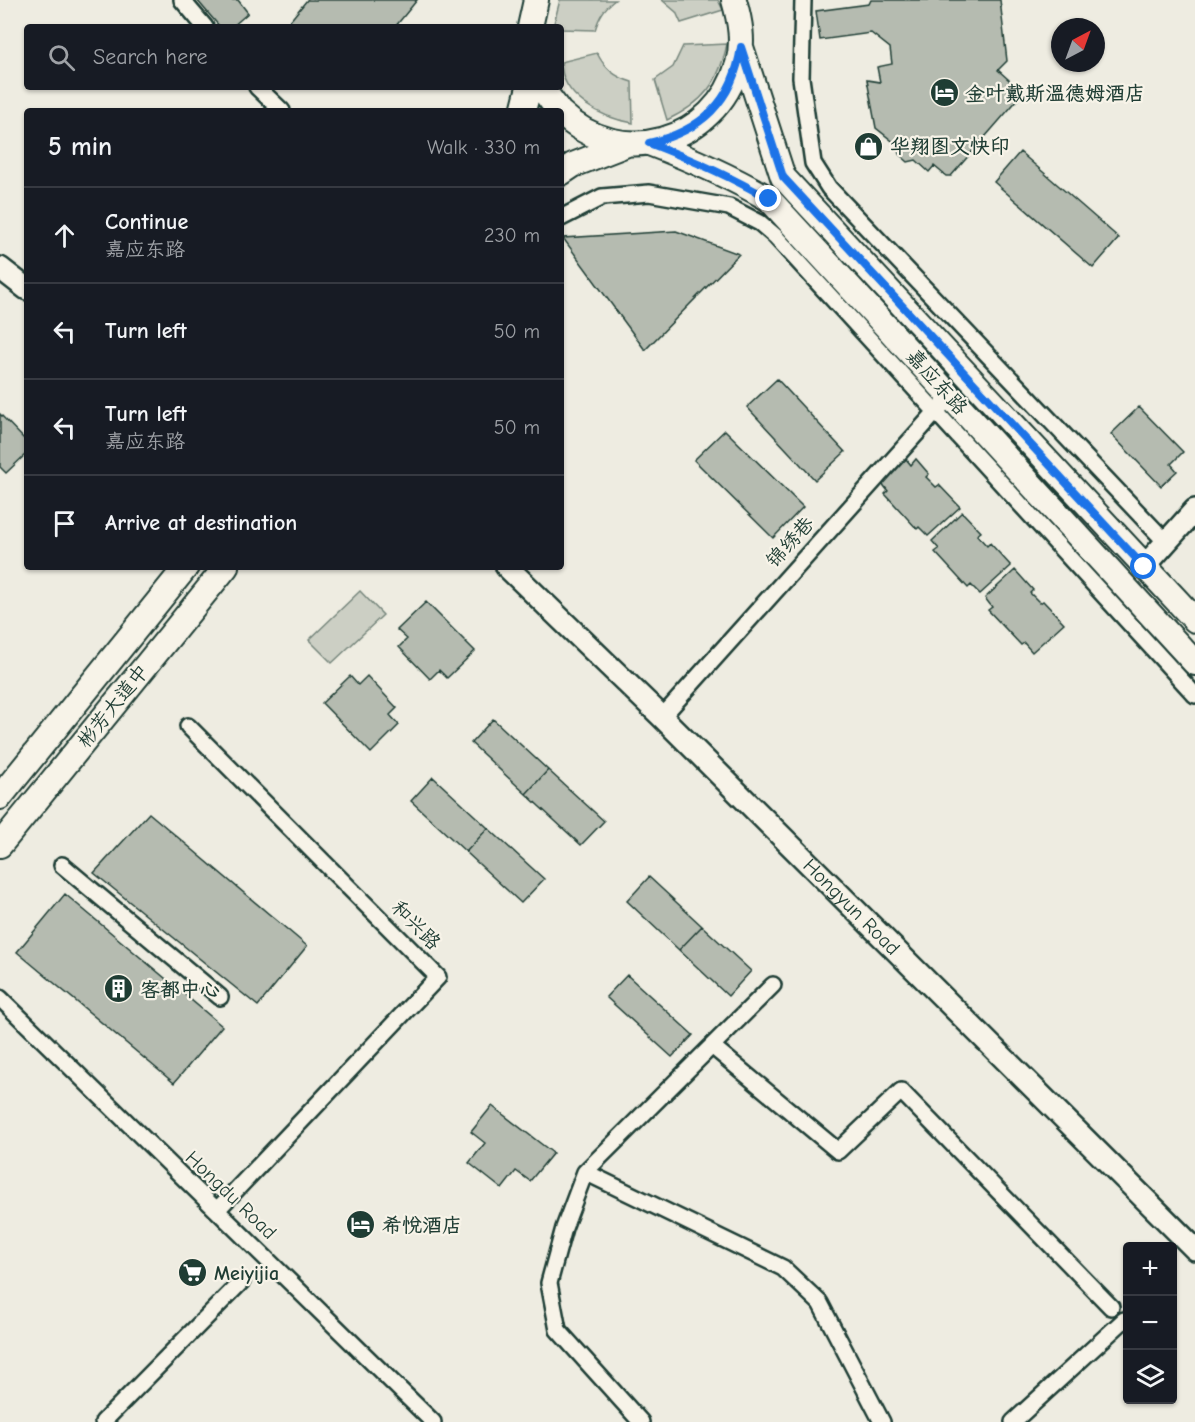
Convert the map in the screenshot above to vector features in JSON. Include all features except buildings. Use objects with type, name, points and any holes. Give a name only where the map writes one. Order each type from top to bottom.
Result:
[{"type":"main road","points":[[564,171],[573,165],[638,143],[679,134],[706,117],[721,101],[738,63],[741,47],[738,6]]},
{"type":"main road","name":"嘉应东路","points":[[741,47],[783,177],[1195,620]]},
{"type":"main road","points":[[524,108],[528,90]]},
{"type":"main road","name":"嘉应东路","points":[[543,90],[557,108]]},
{"type":"main road","name":"嘉应东路","points":[[564,115],[586,132],[606,140],[638,143],[699,162],[769,199],[943,404],[1195,663]]},
{"type":"main road","name":"彬芳大道中","points":[[0,797],[184,570]]},
{"type":"main road","name":"彬芳大道中","points":[[0,845],[224,570]]},
{"type":"street","points":[[182,0],[202,24]]},
{"type":"street","points":[[802,0],[801,78],[813,163],[829,188],[1166,542]]},
{"type":"street","points":[[260,90],[279,108]]},
{"type":"street","points":[[564,216],[602,196],[649,193],[729,207],[760,224],[776,236],[943,404],[1195,695]]},
{"type":"street","points":[[0,268],[24,287]]},
{"type":"street","name":"锦绣巷","points":[[662,717],[943,404]]},
{"type":"street","points":[[1144,567],[1195,510]]},
{"type":"street","name":"Hongyun Road","points":[[510,570],[662,717],[1195,1249]]},
{"type":"street","name":"和兴路","points":[[188,726],[438,977],[217,1210]]},
{"type":"street","points":[[62,865],[220,998]]},
{"type":"street","points":[[641,1422],[558,1330],[549,1283],[564,1228],[585,1172],[773,985]]},
{"type":"street","name":"Hongdu Road","points":[[0,998],[433,1422]]},
{"type":"street","points":[[712,1046],[838,1151],[901,1091],[1111,1307]]},
{"type":"street","points":[[585,1172],[783,1268],[820,1303],[882,1422]]},
{"type":"street","points":[[103,1422],[242,1281]]},
{"type":"street","points":[[1013,1422],[1123,1321]]},
{"type":"shaded area","points":[[560,0],[615,0],[602,13],[595,30],[564,29],[564,24],[554,24]]},
{"type":"shaded area","points":[[662,0],[718,0],[723,10],[681,23],[676,12]]},
{"type":"shaded area","points":[[727,44],[724,58],[708,90],[700,99],[667,120],[655,80],[673,67],[683,46]]},
{"type":"shaded area","points":[[597,53],[611,72],[632,82],[633,123],[597,111],[576,96],[564,77],[564,61]]},
{"type":"shaded area","points":[[360,591],[383,615],[332,663],[309,640]]},
{"type":"place","name":"金叶戴斯温德姆酒店","points":[[944,93]]},
{"type":"place","name":"华翔图文快印","points":[[869,146]]},
{"type":"place","name":"客都中心","points":[[119,989]]},
{"type":"place","name":"希悦酒店","points":[[361,1225]]},
{"type":"place","name":"Meiyijia","points":[[193,1273]]},
{"type":"route","points":[[769,199],[699,162],[649,143],[670,138],[706,117],[721,101],[731,83],[741,47],[783,177],[1144,567]]}]
